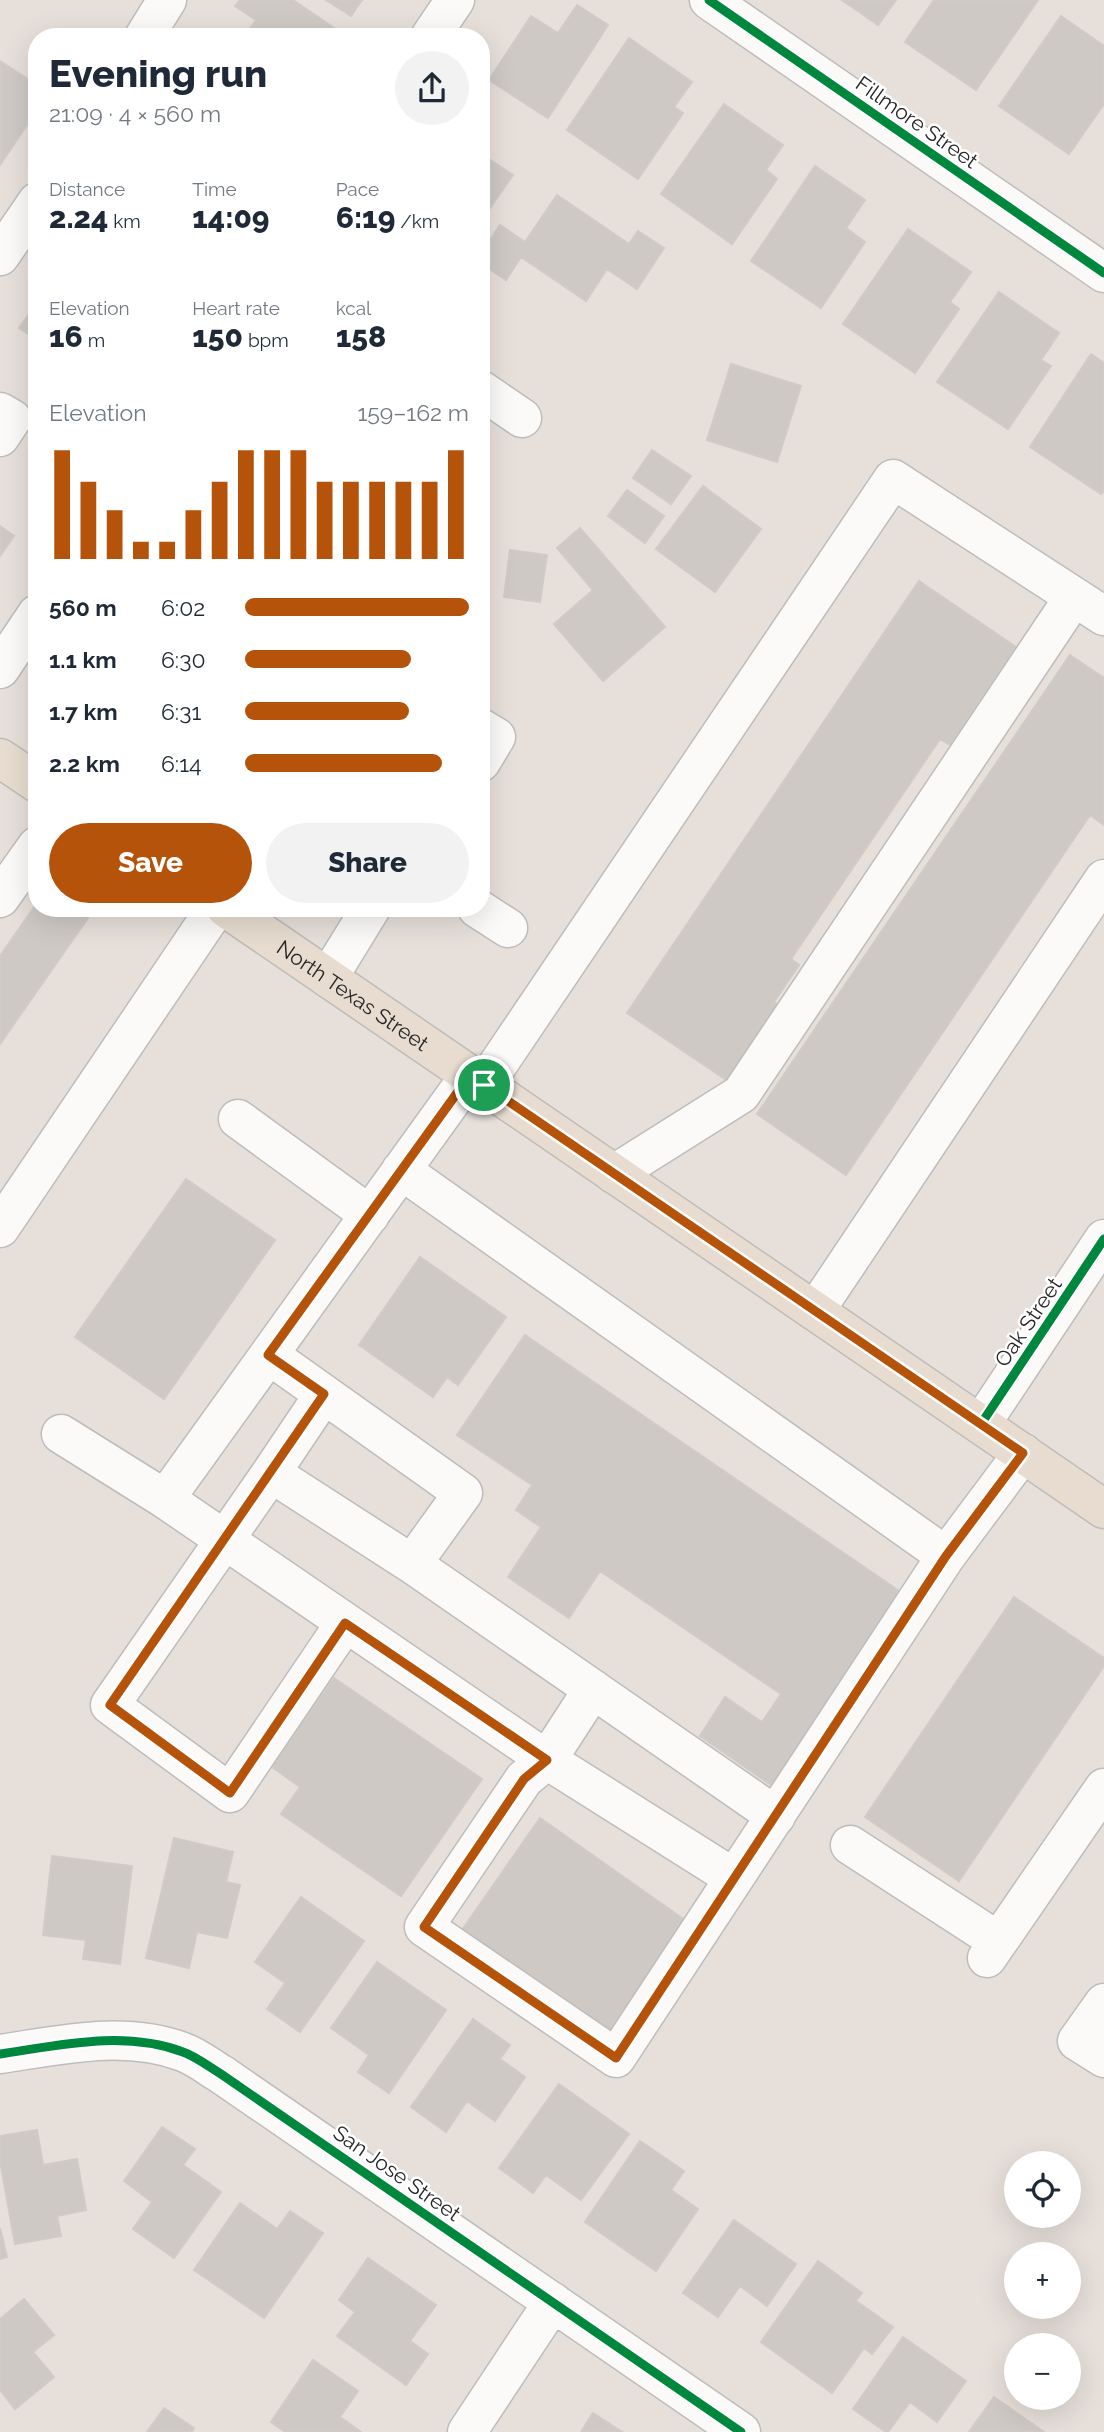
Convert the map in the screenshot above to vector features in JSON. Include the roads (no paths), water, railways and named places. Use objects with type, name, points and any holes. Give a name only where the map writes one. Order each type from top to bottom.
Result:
[{"type":"main road","points":[[0,758],[28,777]]},
{"type":"main road","name":"North Texas Street","points":[[239,917],[1104,1509]]},
{"type":"street","points":[[150,28],[167,0]]},
{"type":"street","points":[[436,28],[455,0]]},
{"type":"street","name":"Fillmore Street","points":[[709,0],[1104,273]]},
{"type":"street","points":[[0,256],[28,215]]},
{"type":"street","points":[[490,396],[523,418]]},
{"type":"street","points":[[166,1499],[401,1170],[477,1080],[893,479],[1089,607],[741,1094],[614,1174]]},
{"type":"street","points":[[0,669],[28,627]]},
{"type":"street","points":[[490,733],[496,737],[490,747]]},
{"type":"street","points":[[0,898],[28,859]]},
{"type":"street","points":[[815,1311],[1104,879]]},
{"type":"street","points":[[0,1228],[210,917]]},
{"type":"street","points":[[328,978],[365,917]]},
{"type":"street","points":[[238,1119],[370,1214]]},
{"type":"street","points":[[401,1170],[946,1556]]},
{"type":"street","name":"Oak Street","points":[[981,1424],[1104,1239]]},
{"type":"street","points":[[268,1355],[463,1493],[412,1564]]},
{"type":"street","points":[[324,1394],[110,1705],[230,1793],[345,1623]]},
{"type":"street","points":[[61,1434],[166,1499],[547,1760],[734,1878]]},
{"type":"street","points":[[593,1689],[547,1760],[524,1779],[424,1927],[616,2058],[946,1556],[1023,1453]]},
{"type":"street","points":[[271,1473],[412,1564],[776,1816]]},
{"type":"street","points":[[850,1844],[993,1950],[1104,1788]]},
{"type":"street","points":[[1104,2003],[1077,2041],[1104,2058]]},
{"type":"street","name":"San Jose Street","points":[[0,2053],[99,2040],[147,2042],[185,2053],[222,2074],[741,2432]]},
{"type":"street","points":[[467,2432],[554,2302]]}]
